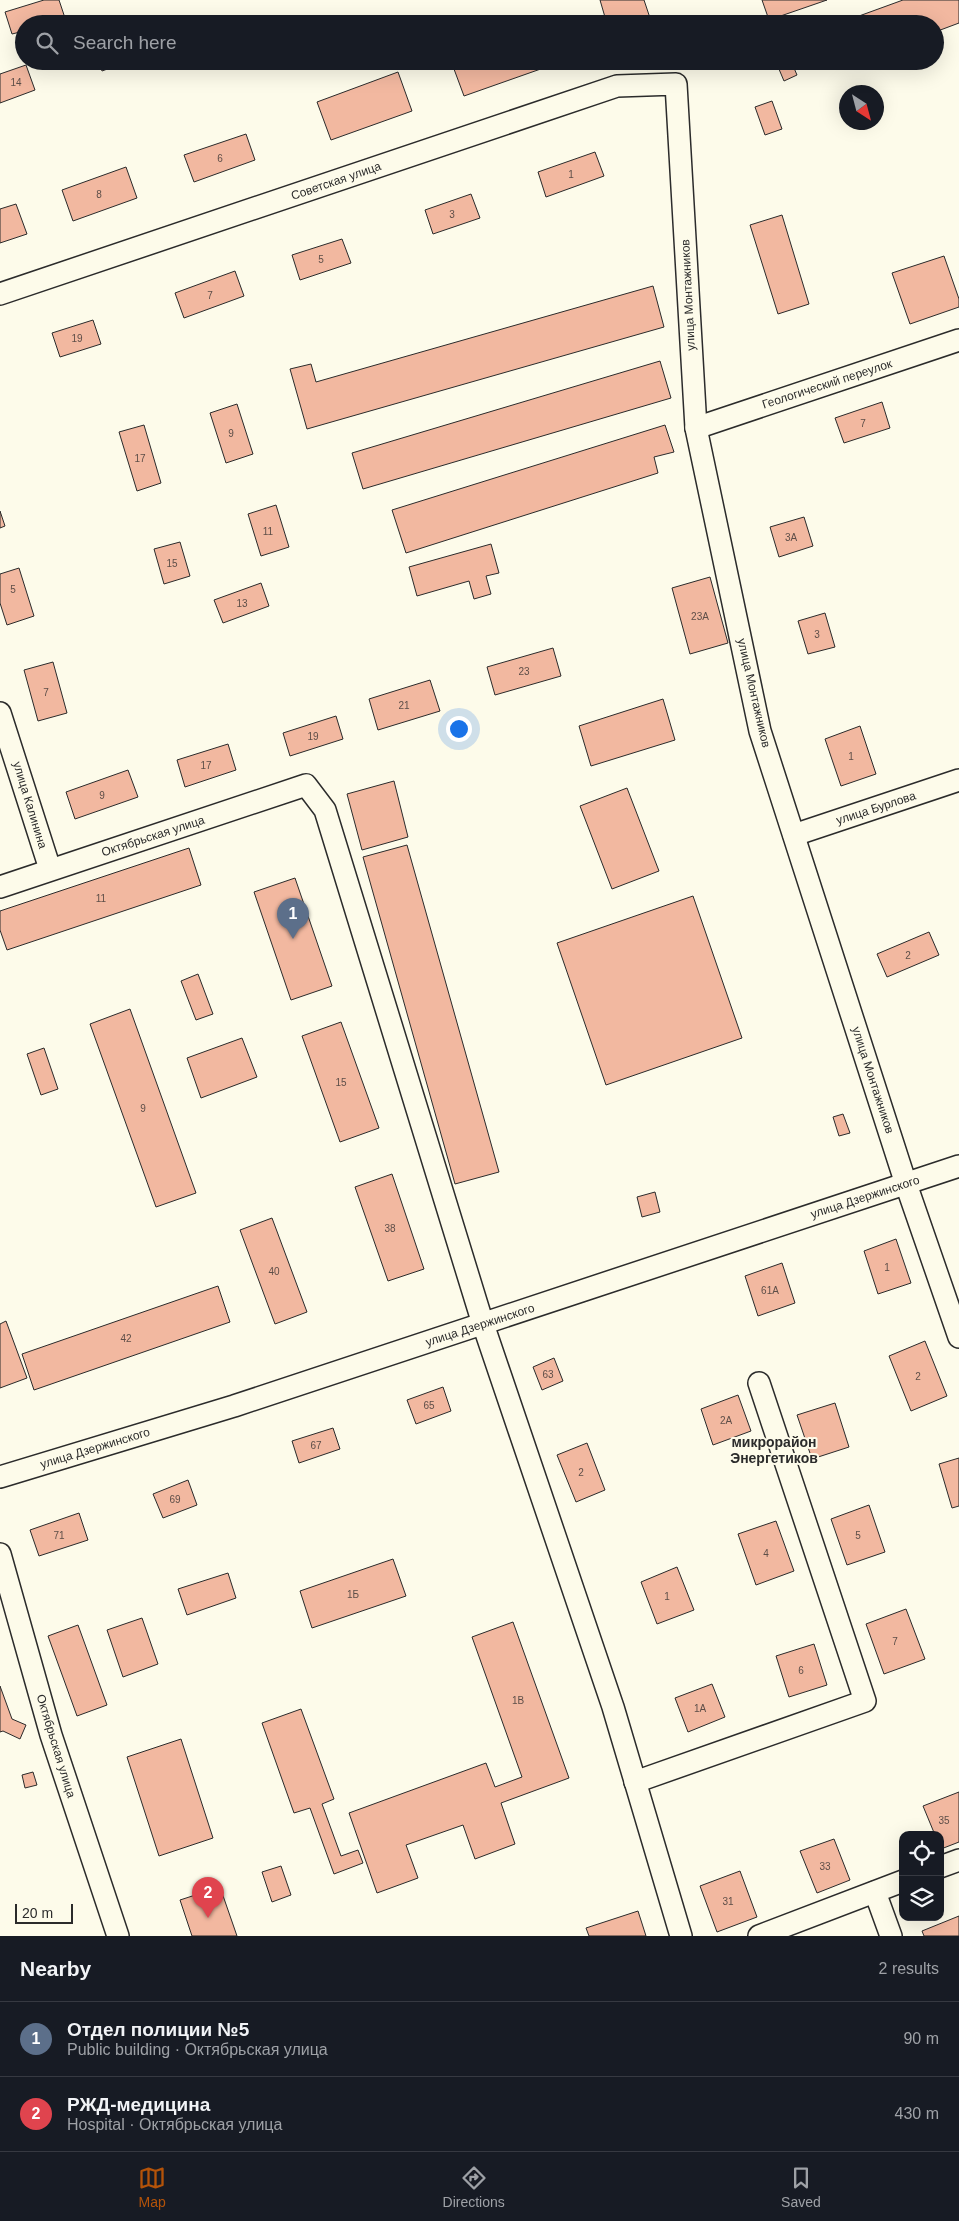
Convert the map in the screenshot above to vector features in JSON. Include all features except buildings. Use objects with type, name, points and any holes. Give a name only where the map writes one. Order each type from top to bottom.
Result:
[{"type":"street","name":"Советская улица","points":[[0,294],[617,86],[676,84]]},
{"type":"street","name":"улица Монтажников","points":[[676,84],[696,428],[760,731],[906,1184],[959,1337]]},
{"type":"street","name":"Геологический переулок","points":[[696,428],[959,340]]},
{"type":"street","name":"улица Калинина","points":[[0,713],[50,869]]},
{"type":"street","name":"улица Бурлова","points":[[794,835],[959,780]]},
{"type":"street","name":"Октябрьская улица","points":[[0,887],[306,785],[325,810],[484,1324]]},
{"type":"street","name":"улица Дзержинского","points":[[0,1477],[234,1406],[959,1166]]},
{"type":"street","points":[[484,1324],[613,1708],[681,1936]]},
{"type":"street","points":[[635,1782],[866,1701],[759,1384]]},
{"type":"street","name":"Октябрьская улица","points":[[0,1554],[52,1735],[118,1936]]},
{"type":"street","points":[[944,1866],[959,1860]]},
{"type":"street","points":[[760,1936],[899,1883]]},
{"type":"street","points":[[876,1892],[891,1936]]},
{"type":"place","name":"Отдел полиции №5","points":[[293,939]]},
{"type":"place","name":"РЖД-медицина","points":[[208,1918]]},
{"type":"district","name":"микрорайон Энергетиков","points":[[774,1450]]}]
